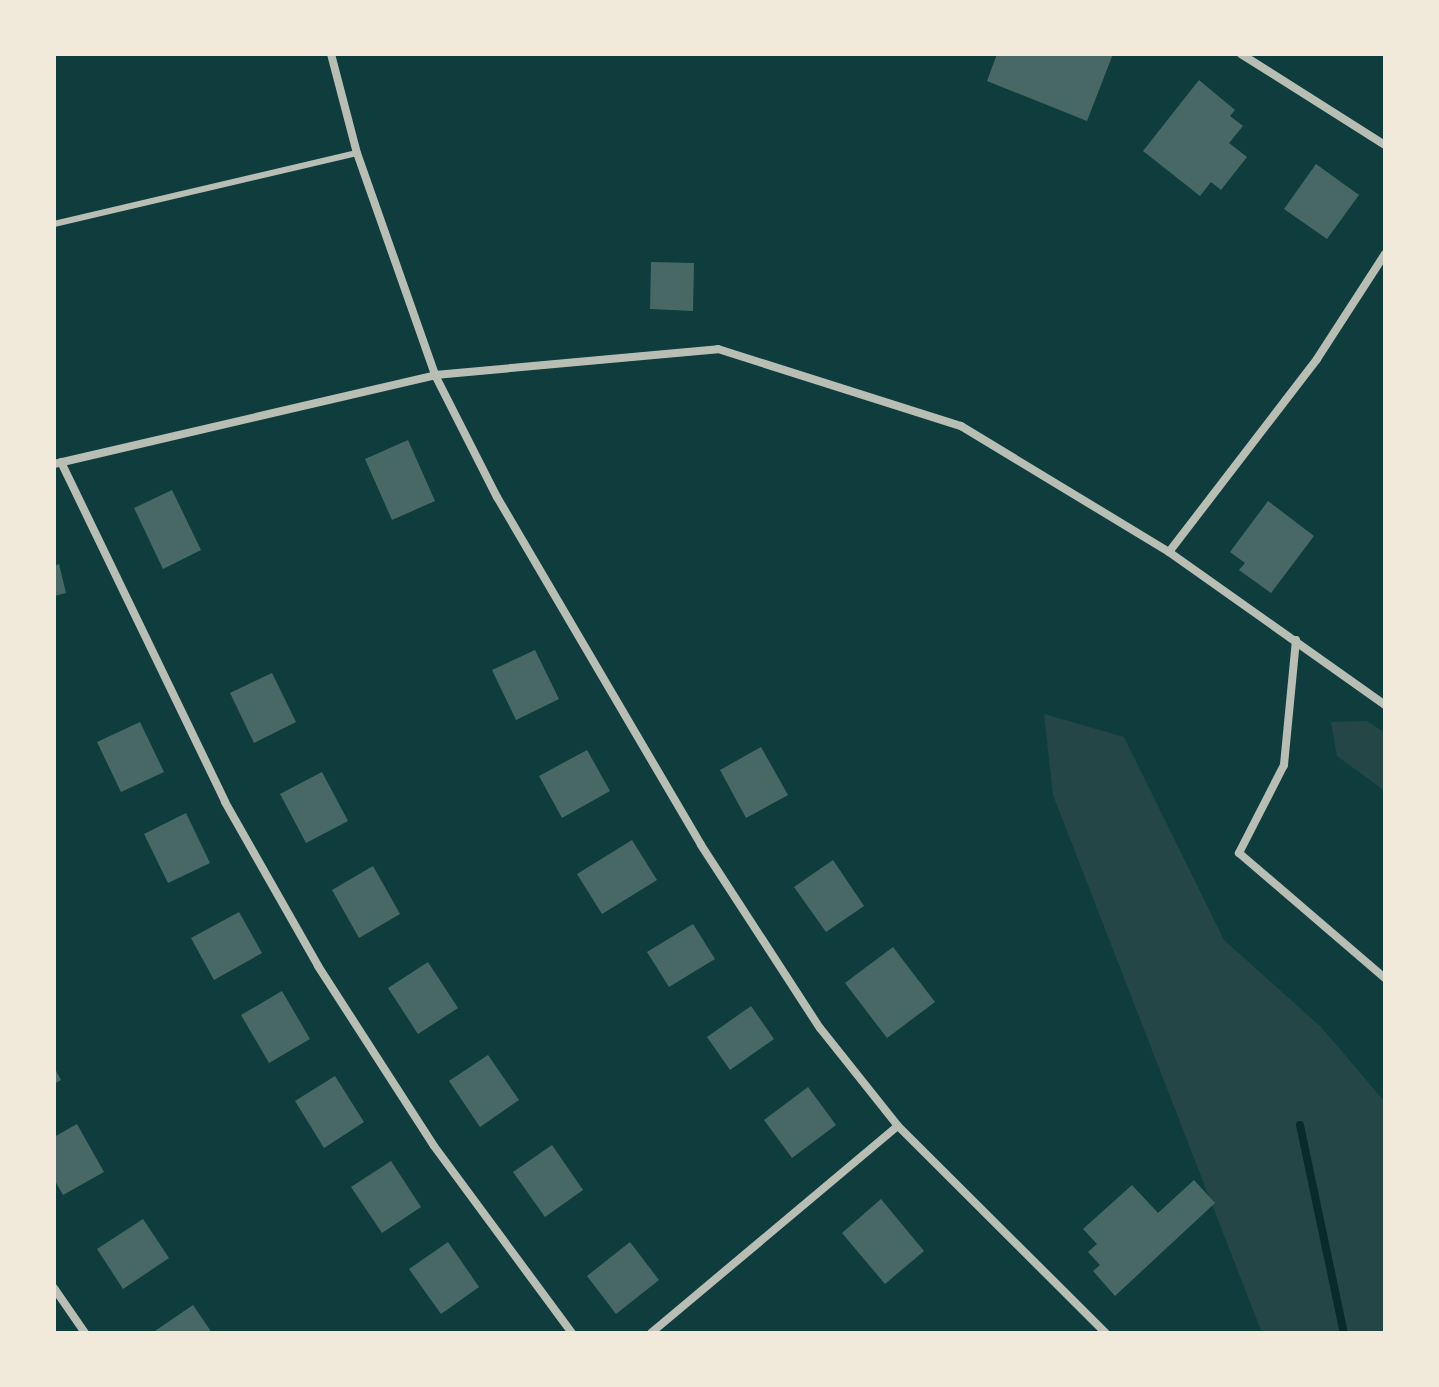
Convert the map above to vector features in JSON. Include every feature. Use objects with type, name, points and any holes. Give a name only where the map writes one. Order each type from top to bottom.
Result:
[{"type":"street","points":[[331,54],[357,153],[435,375],[497,497],[701,845],[820,1028],[898,1126],[1106,1333]]},
{"type":"street","points":[[1241,54],[1385,145]]},
{"type":"street","points":[[1169,552],[1317,359],[1385,254]]},
{"type":"street","points":[[572,1333],[434,1146],[318,966],[225,802],[58,463],[435,375],[718,349],[961,426],[1169,552],[1385,705]]},
{"type":"street","points":[[1296,640],[1284,765],[1239,853],[1385,978]]},
{"type":"street","points":[[651,1333],[898,1126]]},
{"type":"street","points":[[54,1288],[85,1333]]},
{"type":"lane","points":[[54,224],[357,153]]},
{"type":"shaded area","points":[[1044,714],[1124,737],[1224,940],[1321,1027],[1385,1102],[1385,1333],[1262,1333],[1053,795]]},
{"type":"shaded area","points":[[1367,721],[1385,733],[1385,791],[1337,756],[1331,722]]},
{"type":"building","points":[[997,54],[1113,54],[1087,121],[987,81]]},
{"type":"building","points":[[1199,80],[1235,110],[1230,116],[1243,126],[1229,143],[1247,157],[1221,190],[1211,182],[1200,196],[1143,151]]},
{"type":"building","points":[[1316,164],[1359,195],[1327,239],[1284,209]]},
{"type":"building","points":[[651,262],[694,263],[693,311],[650,309]]},
{"type":"building","points":[[408,440],[435,501],[392,520],[365,459]]},
{"type":"building","points":[[172,490],[201,550],[163,569],[134,508]]},
{"type":"building","points":[[1268,501],[1314,536],[1271,593],[1239,570],[1245,563],[1230,552]]},
{"type":"building","points":[[59,564],[66,593],[54,596],[54,566]]},
{"type":"building","points":[[535,650],[559,699],[516,720],[492,670]]},
{"type":"building","points":[[272,673],[296,722],[254,743],[230,693]]},
{"type":"building","points":[[140,722],[164,772],[121,792],[97,742]]},
{"type":"building","points":[[761,747],[788,795],[746,818],[720,770]]},
{"type":"building","points":[[587,750],[610,791],[562,818],[539,776]]},
{"type":"building","points":[[322,772],[348,821],[306,843],[280,794]]},
{"type":"building","points":[[186,813],[210,863],[168,883],[144,834]]},
{"type":"building","points":[[632,840],[657,880],[602,914],[577,874]]},
{"type":"building","points":[[833,860],[864,906],[826,932],[794,887]]},
{"type":"building","points":[[373,866],[400,914],[359,938],[332,890]]},
{"type":"building","points":[[239,912],[262,953],[214,980],[191,938]]},
{"type":"building","points":[[693,924],[715,959],[669,987],[647,952]]},
{"type":"building","points":[[893,947],[935,1002],[887,1038],[845,983]]},
{"type":"building","points":[[428,962],[458,1008],[418,1034],[388,988]]},
{"type":"building","points":[[282,991],[310,1039],[269,1063],[241,1015]]},
{"type":"building","points":[[751,1006],[774,1039],[730,1070],[707,1037]]},
{"type":"building","points":[[488,1055],[519,1100],[480,1127],[449,1081]]},
{"type":"building","points":[[54,1067],[61,1080],[54,1084]]},
{"type":"building","points":[[335,1076],[364,1122],[324,1148],[295,1101]]},
{"type":"building","points":[[808,1087],[836,1125],[792,1158],[764,1120]]},
{"type":"building","points":[[77,1124],[104,1172],[63,1195],[54,1179],[54,1137]]},
{"type":"building","points":[[552,1145],[583,1190],[545,1217],[513,1172]]},
{"type":"building","points":[[391,1161],[421,1207],[382,1233],[351,1187]]},
{"type":"building","points":[[1194,1180],[1215,1203],[1115,1296],[1093,1271],[1100,1265],[1088,1252],[1097,1244],[1083,1229],[1132,1185],[1158,1213]]},
{"type":"building","points":[[881,1199],[924,1251],[885,1284],[842,1233]]},
{"type":"building","points":[[143,1219],[169,1258],[123,1289],[97,1249]]},
{"type":"building","points":[[448,1242],[479,1287],[441,1314],[409,1269]]},
{"type":"building","points":[[630,1242],[659,1280],[616,1314],[587,1276]]},
{"type":"building","points":[[193,1305],[212,1333],[152,1333]]},
{"type":"waterway","points":[[1300,1125],[1344,1333]]}]
